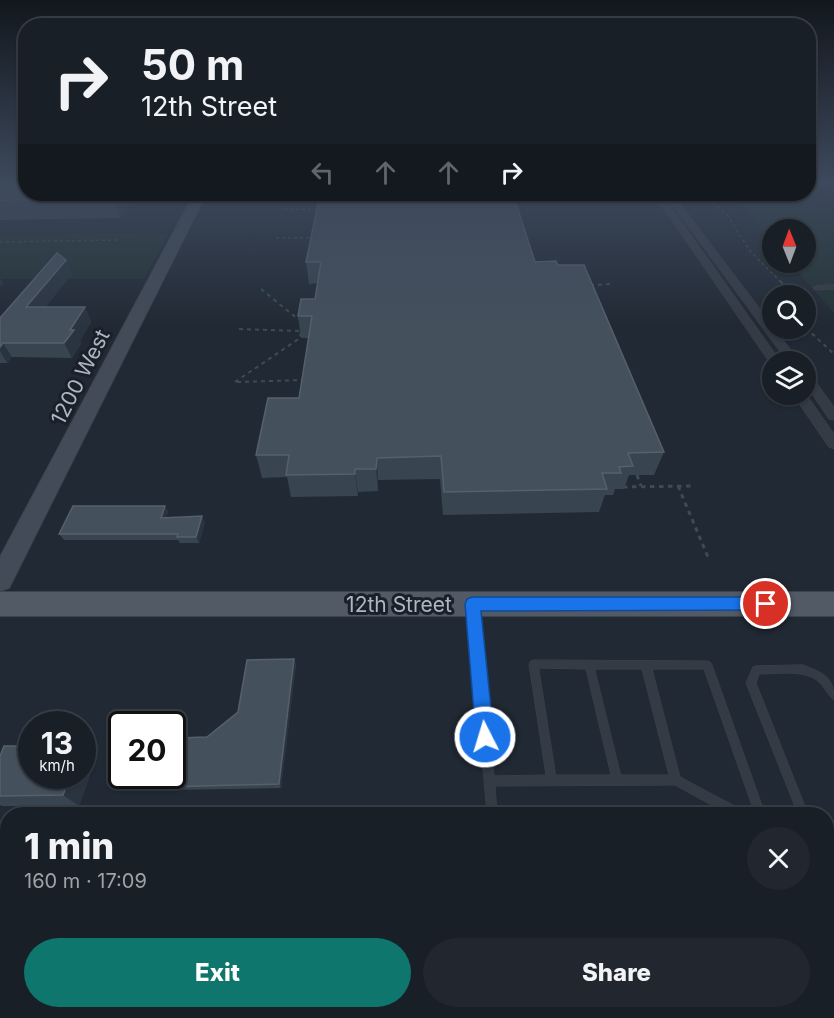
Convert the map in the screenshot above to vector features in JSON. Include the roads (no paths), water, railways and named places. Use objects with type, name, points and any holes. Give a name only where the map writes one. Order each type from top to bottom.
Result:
[{"type":"main road","name":"12th Street","points":[[0,604],[834,604]]},
{"type":"street","name":"1200 West","points":[[0,581],[181,232]]},
{"type":"street","points":[[684,232],[767,351]]},
{"type":"street","points":[[697,232],[786,351]]},
{"type":"street","points":[[816,391],[834,416]]},
{"type":"street","points":[[807,405],[834,444]]},
{"type":"lane","points":[[816,288],[834,287]]},
{"type":"lane","points":[[472,604],[491,807]]},
{"type":"lane","points":[[552,781],[534,664],[707,665],[758,807]]},
{"type":"lane","points":[[589,664],[617,779]]},
{"type":"lane","points":[[646,665],[676,780]]},
{"type":"lane","points":[[799,807],[751,683],[756,670],[803,669],[822,678],[834,694]]},
{"type":"lane","points":[[489,781],[676,780],[725,807]]}]
